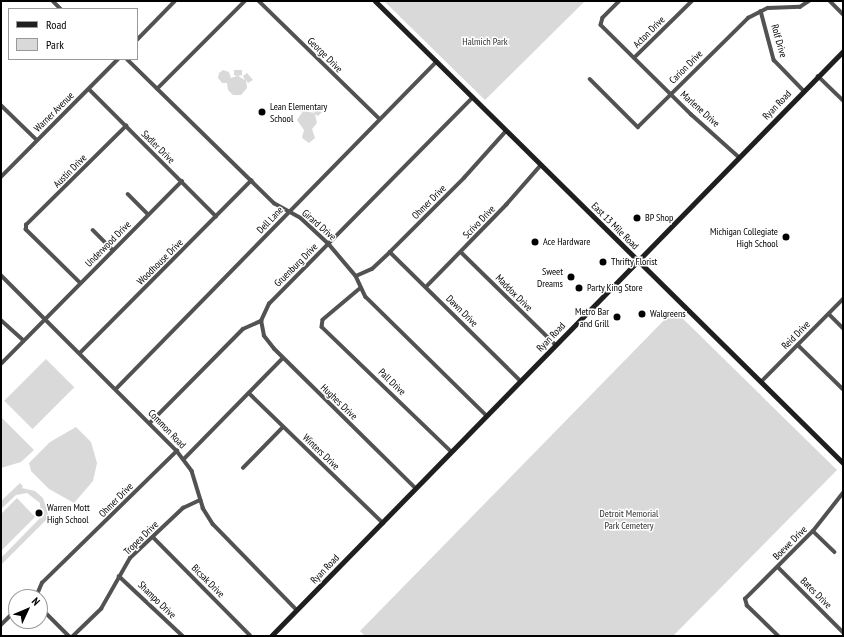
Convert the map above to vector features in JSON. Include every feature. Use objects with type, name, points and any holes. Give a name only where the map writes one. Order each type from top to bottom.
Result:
[{"type":"main road","name":"East 13 Mile Road","points":[[375,1],[843,463]]},
{"type":"main road","name":"Ryan Road","points":[[271,636],[843,51]]},
{"type":"street","points":[[138,39],[175,1]]},
{"type":"street","points":[[157,89],[245,1]]},
{"type":"street","name":"George Drive","points":[[259,1],[380,120]]},
{"type":"street","name":"Marlene Drive","points":[[620,1],[600,23],[670,94],[739,157]]},
{"type":"street","name":"Acton Drive","points":[[634,58],[692,1]]},
{"type":"street","name":"Carion Drive","points":[[590,79],[638,126],[734,30],[761,10],[775,7],[800,7],[809,1]]},
{"type":"street","points":[[830,1],[843,14]]},
{"type":"street","name":"Rolf Drive","points":[[761,10],[774,60],[804,91]]},
{"type":"street","name":"Warner Avenue","points":[[1,177],[89,89],[115,60]]},
{"type":"street","name":"Girard Drive","points":[[128,60],[274,203],[301,218],[328,243],[356,276],[360,289],[398,329],[487,416]]},
{"type":"street","name":"Dell Lane","points":[[116,389],[436,62]]},
{"type":"street","points":[[818,76],[843,100]]},
{"type":"street","name":"Sadler Drive","points":[[89,89],[216,216]]},
{"type":"street","name":"Gruenburg Drive","points":[[262,321],[269,304],[472,98]]},
{"type":"street","points":[[1,104],[37,140]]},
{"type":"street","name":"Austin Drive","points":[[80,283],[26,228],[126,126]]},
{"type":"street","name":"Ohmer Drive","points":[[356,276],[372,269],[390,252],[467,175],[506,130]]},
{"type":"street","name":"Scrivo Drive","points":[[426,287],[461,252],[541,165]]},
{"type":"street","name":"Underwood Drive","points":[[1,364],[23,340],[182,181]]},
{"type":"street","name":"Woodhouse Drive","points":[[80,354],[251,181]]},
{"type":"street","points":[[128,194],[148,214]]},
{"type":"street","points":[[93,230],[113,250]]},
{"type":"street","name":"Dawn Drive","points":[[390,252],[521,381]]},
{"type":"street","name":"Maddox Drive","points":[[461,252],[556,345]]},
{"type":"street","name":"Common Road","points":[[1,275],[177,451],[184,459],[195,478],[200,500],[213,524],[297,610]]},
{"type":"street","name":"Pall Drive","points":[[360,289],[322,324],[452,452]]},
{"type":"street","name":"Reid Drive","points":[[761,382],[843,299]]},
{"type":"street","points":[[829,314],[843,328]]},
{"type":"street","points":[[1,320],[23,340]]},
{"type":"street","points":[[150,423],[243,329],[262,321]]},
{"type":"street","name":"Hughes Drive","points":[[262,321],[268,343],[416,489]]},
{"type":"street","points":[[798,344],[843,389]]},
{"type":"street","points":[[184,459],[283,358]]},
{"type":"street","name":"Winters Drive","points":[[249,393],[383,523]]},
{"type":"street","points":[[243,468],[283,427]]},
{"type":"street","name":"Ohmer Drive","points":[[39,589],[42,583],[177,451]]},
{"type":"street","name":"Boewe Drive","points":[[778,636],[745,601],[813,531],[843,494]]},
{"type":"street","name":"Tropea Drive","points":[[73,636],[101,609],[130,558],[183,508],[200,500]]},
{"type":"street","points":[[813,531],[835,552]]},
{"type":"street","name":"Bicsak Drive","points":[[153,537],[251,636]]},
{"type":"street","name":"Bates Drive","points":[[778,567],[843,632]]},
{"type":"street","name":"Shampo Drive","points":[[119,576],[183,636]]},
{"type":"street","points":[[48,615],[69,636]]},
{"type":"green space","name":"Halmich Park","points":[[384,1],[585,1],[485,100]]},
{"type":"green space","points":[[223,70],[229,72],[231,78],[237,76],[234,75],[234,70],[242,70],[242,75],[238,76],[245,80],[243,76],[247,73],[253,80],[248,83],[246,80],[247,88],[241,95],[233,95],[228,90],[227,83],[222,83],[218,78],[219,73]]},
{"type":"green space","points":[[305,104],[307,109],[304,111],[315,113],[312,110],[316,106],[322,112],[318,116],[315,114],[317,123],[312,129],[315,138],[309,143],[302,138],[304,130],[297,120],[303,111],[300,112],[298,107]]},
{"type":"green space","name":"Detroit Memorial Park Cemetery","points":[[674,310],[837,470],[673,636],[365,636],[360,631]]},
{"type":"green space","points":[[46,359],[74,387],[33,429],[4,401]]},
{"type":"green space","points":[[1,417],[34,450],[21,462],[1,468]]},
{"type":"green space","points":[[76,427],[91,442],[97,463],[93,481],[74,503],[49,489],[31,471],[29,463],[50,442]]},
{"type":"green space","points":[[20,483],[23,486],[22,488],[35,491],[43,498],[49,517],[1,565],[1,558],[41,517],[40,503],[27,493],[16,495],[1,509],[1,501]]},
{"type":"green space","points":[[17,498],[35,517],[1,551],[1,514]]},
{"type":"place","name":"Lean Elementary School","points":[[262,112]]},
{"type":"place","name":"BP Shop","points":[[637,218]]},
{"type":"place","name":"Michigan Collegiate High School","points":[[786,237]]},
{"type":"place","name":"Ace Hardware","points":[[535,242]]},
{"type":"place","name":"Thrifty Florist","points":[[603,262]]},
{"type":"place","name":"Sweet Dreams","points":[[571,277]]},
{"type":"place","name":"Party King Store","points":[[579,288]]},
{"type":"place","name":"Walgreens","points":[[642,314]]},
{"type":"place","name":"Metro Bar and Grill","points":[[617,317]]},
{"type":"place","name":"Warren Mott High School","points":[[39,513]]}]
